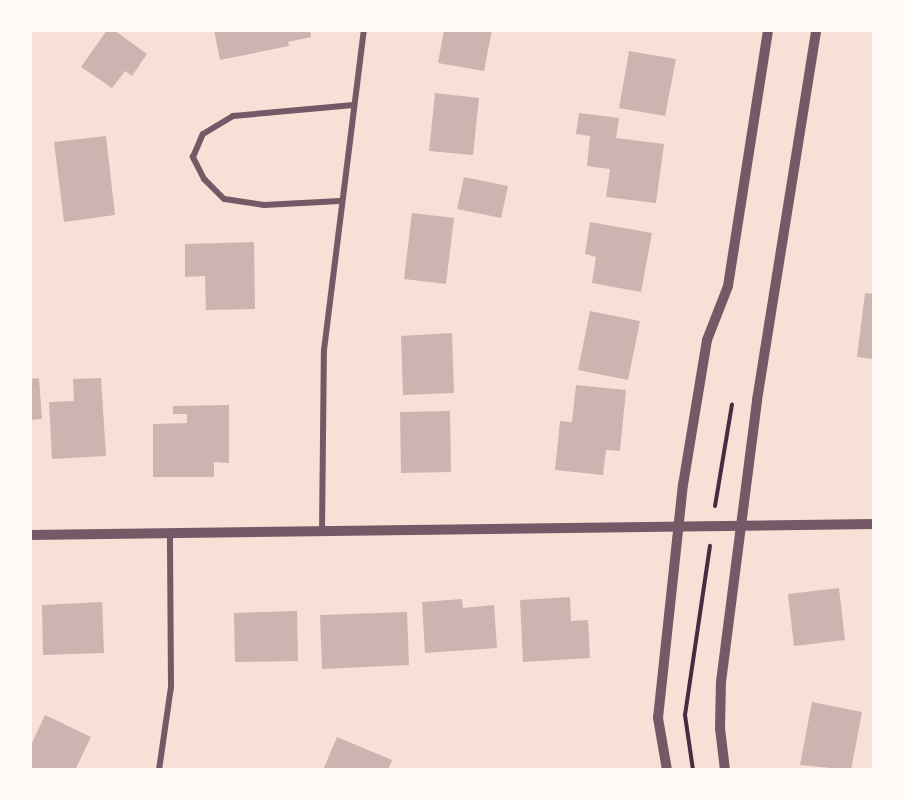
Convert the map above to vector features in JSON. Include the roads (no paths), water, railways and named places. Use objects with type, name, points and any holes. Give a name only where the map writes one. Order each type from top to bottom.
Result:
[{"type":"street","points":[[322,532],[324,350],[340,201],[364,30]]},
{"type":"street","points":[[667,770],[658,718],[679,527],[707,340],[728,286],[768,30]]},
{"type":"street","points":[[725,770],[720,728],[721,682],[757,400],[816,30]]},
{"type":"street","points":[[340,201],[264,205],[224,199],[204,179],[193,157],[203,134],[233,116],[354,105]]},
{"type":"street","points":[[30,535],[679,527],[741,523],[874,524]]},
{"type":"street","points":[[159,770],[171,687],[170,535]]}]
